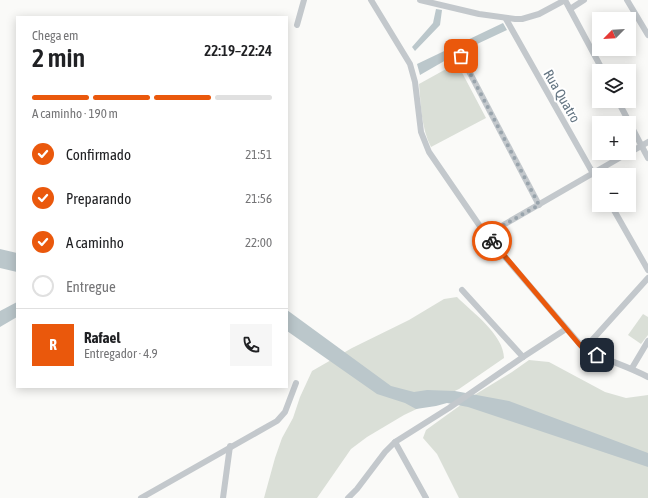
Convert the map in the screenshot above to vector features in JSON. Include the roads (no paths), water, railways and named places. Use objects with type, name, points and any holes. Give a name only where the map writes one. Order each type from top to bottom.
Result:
[{"type":"street","points":[[298,25],[304,0]]},
{"type":"street","points":[[370,0],[410,64],[415,82],[421,132],[429,152],[486,235],[584,349],[632,368],[648,377]]},
{"type":"street","points":[[420,0],[506,19],[522,19],[539,14],[565,0],[599,64]]},
{"type":"street","points":[[570,9],[584,0]]},
{"type":"street","points":[[627,0],[647,32]]},
{"type":"street","name":"Rua Quatro","points":[[506,19],[592,173]]},
{"type":"street","points":[[461,56],[539,205]]},
{"type":"street","points":[[622,108],[648,158]]},
{"type":"street","points":[[636,149],[648,142]]},
{"type":"street","points":[[601,168],[616,160]]},
{"type":"street","points":[[486,235],[592,173]]},
{"type":"street","points":[[615,212],[648,270]]},
{"type":"street","points":[[584,349],[648,278]]},
{"type":"street","points":[[462,290],[523,357]]},
{"type":"street","points":[[348,498],[357,489],[385,452],[395,442],[449,408],[566,328]]},
{"type":"street","points":[[632,368],[648,341]]},
{"type":"street","points":[[141,498],[281,418],[296,382]]},
{"type":"street","points":[[395,442],[426,498]]},
{"type":"street","points":[[224,498],[230,446]]}]
